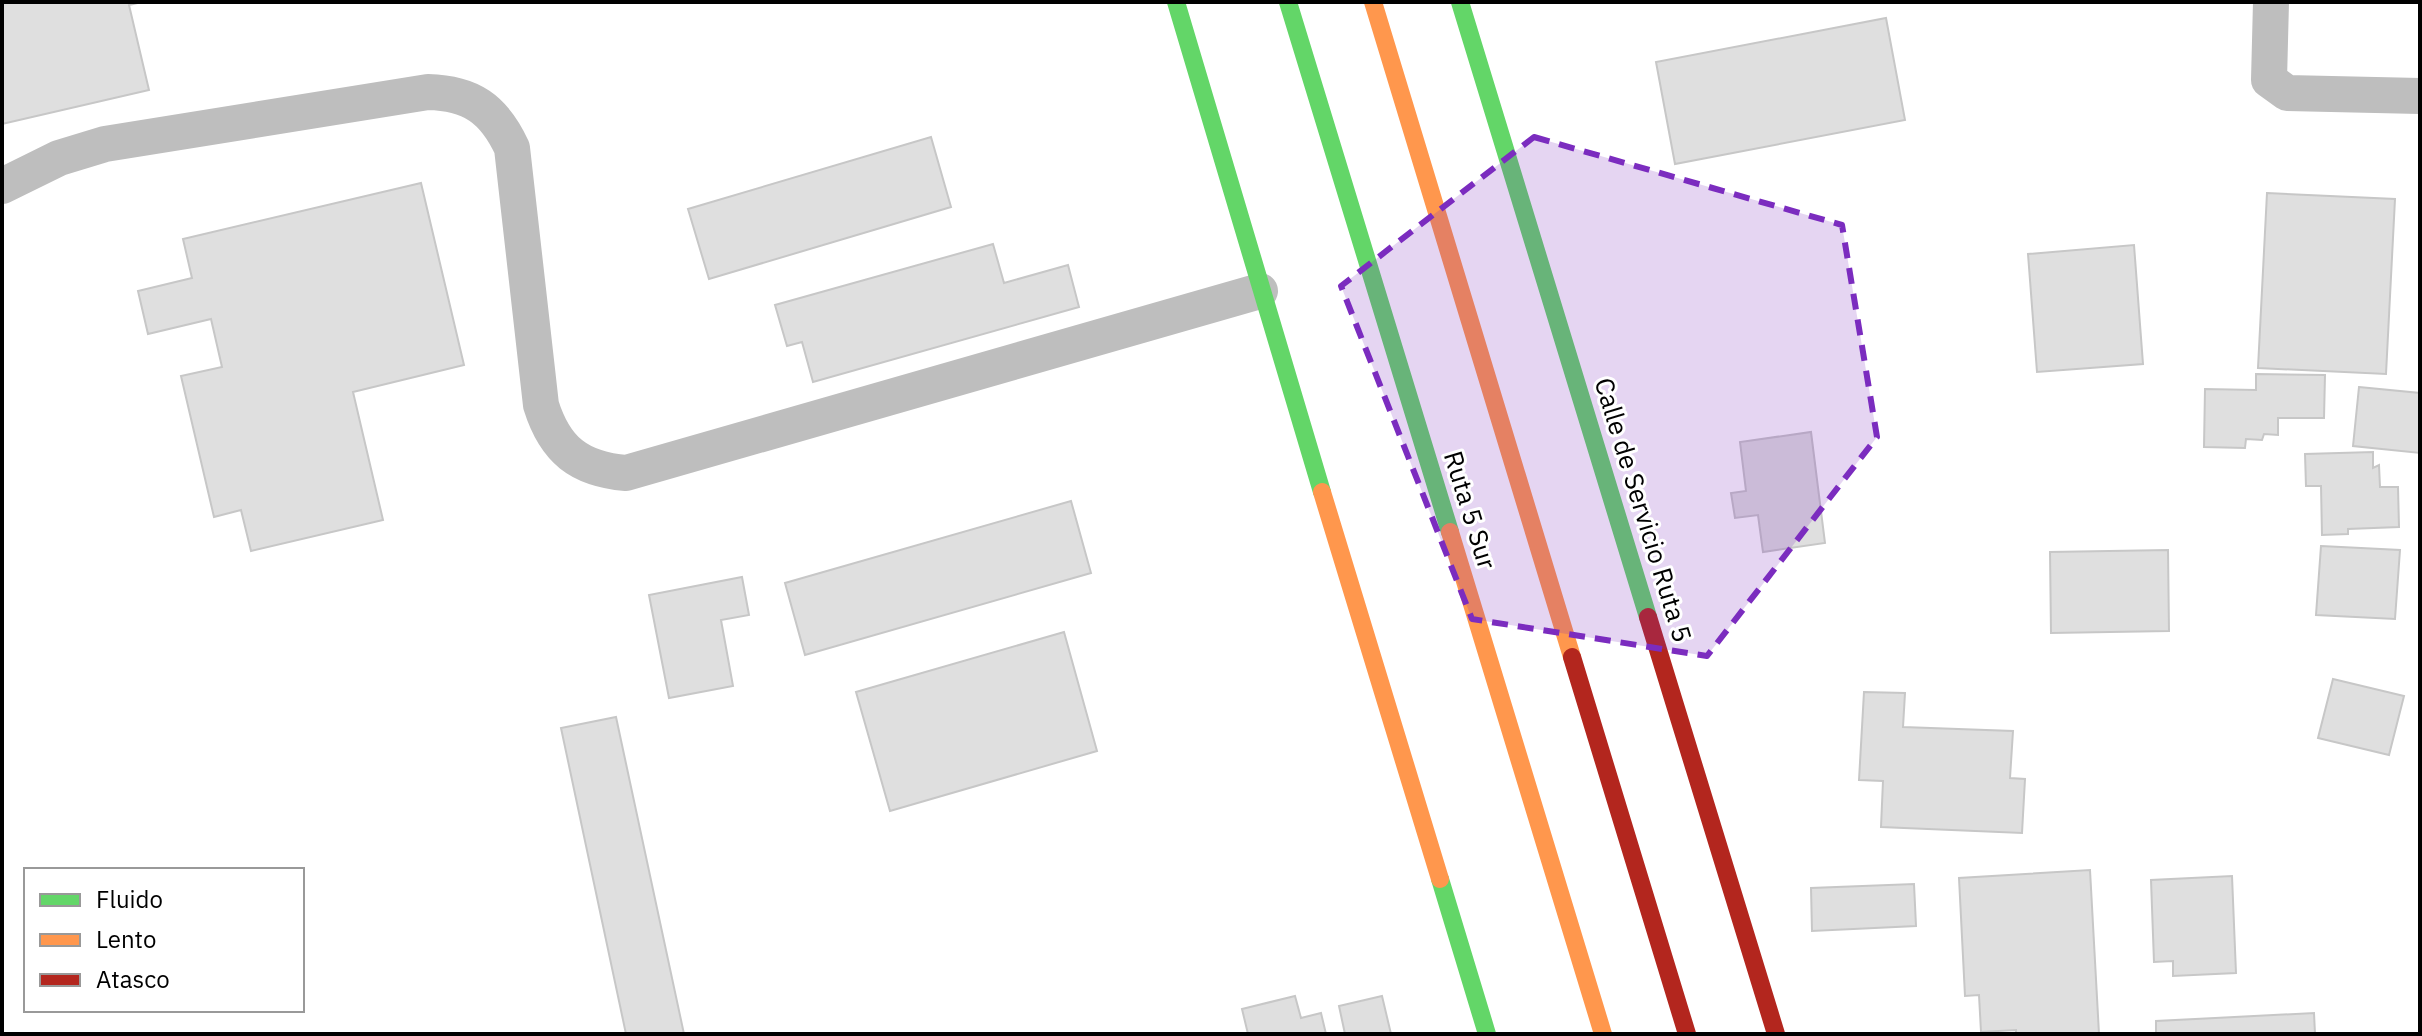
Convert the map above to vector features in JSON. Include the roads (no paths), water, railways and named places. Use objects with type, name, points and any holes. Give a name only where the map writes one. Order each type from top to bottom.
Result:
[{"type":"main road","points":[[1176,2],[1260,291],[1487,1034]]},
{"type":"main road","name":"Ruta 5 Sur","points":[[1288,2],[1603,1034]]},
{"type":"main road","points":[[1373,2],[1687,1034]]},
{"type":"main road","name":"Calle de Servicio Ruta 5","points":[[1460,2],[1776,1034]]},
{"type":"street","points":[[2271,2],[2269,80],[2287,93],[2420,96]]},
{"type":"street","points":[[2,186],[59,158],[105,144],[428,92],[461,96],[491,115],[504,130],[512,148],[541,405],[547,424],[557,441],[587,465],[626,473],[1260,291]]}]
